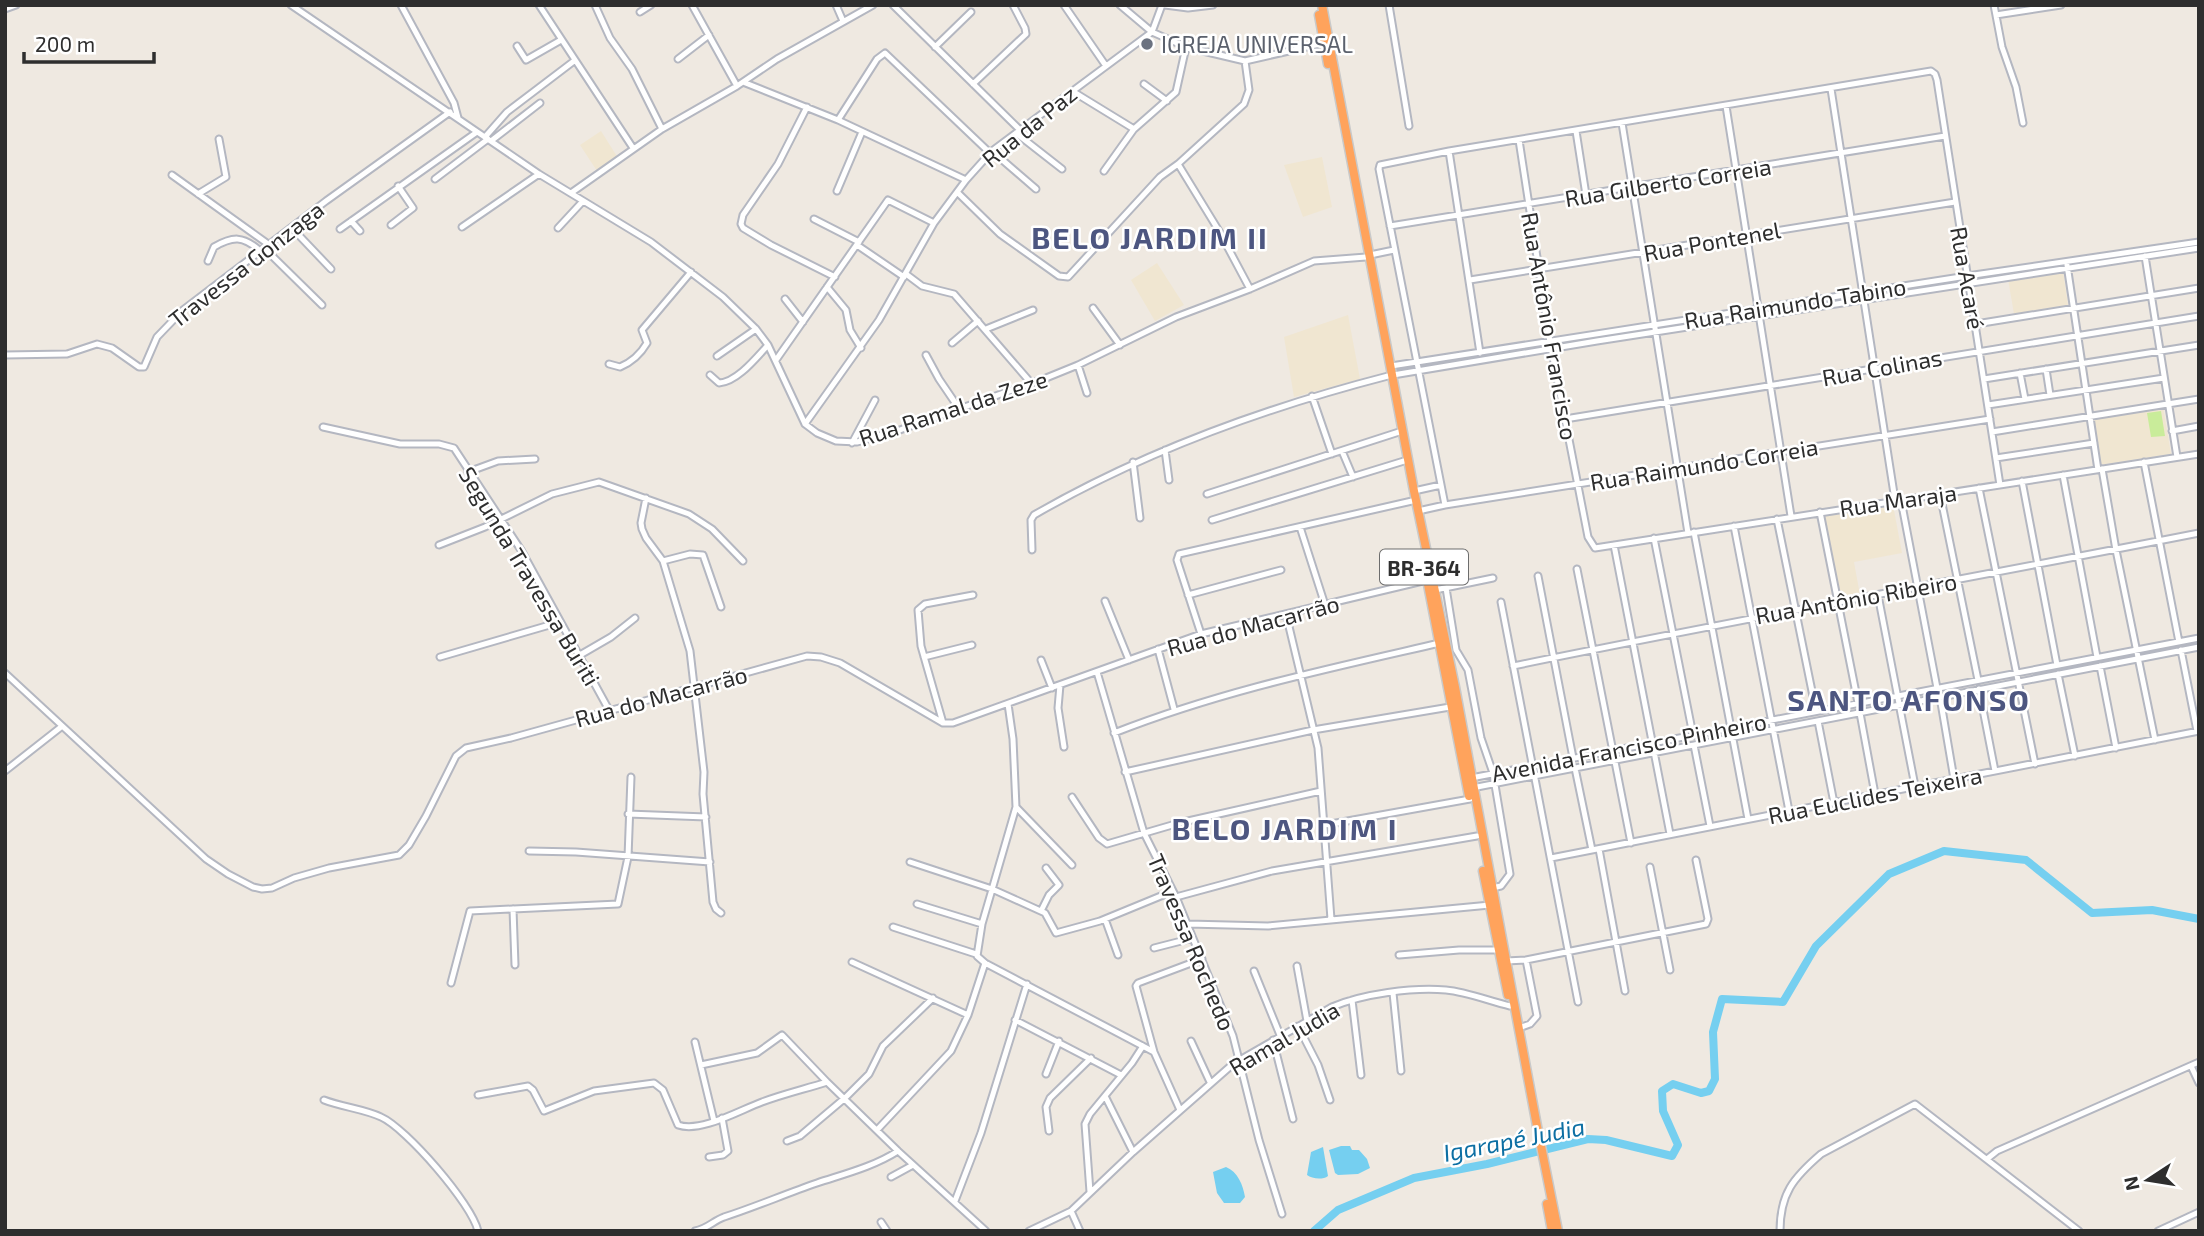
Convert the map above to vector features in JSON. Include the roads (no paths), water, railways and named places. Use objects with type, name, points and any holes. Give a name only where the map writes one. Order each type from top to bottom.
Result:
[{"type":"highway","name":"BR-364","points":[[1317,5],[1368,256]]},
{"type":"highway","name":"BR-364","points":[[1322,5],[1390,372],[1435,590],[1451,688],[1450,707],[1471,778],[1519,1028],[1535,1127]]},
{"type":"highway","name":"BR-364","points":[[1390,372],[1427,580],[1451,688],[1461,717],[1469,799],[1498,950],[1558,1231]]},
{"type":"highway","name":"BR-364","points":[[1547,1188],[1552,1231]]},
{"type":"street","points":[[5,9],[16,5]]},
{"type":"street","points":[[291,5],[539,174],[650,242],[735,307],[768,345],[805,424]]},
{"type":"street","points":[[401,5],[454,103],[458,118]]},
{"type":"street","points":[[540,5],[633,148]]},
{"type":"street","points":[[595,5],[607,33],[632,69],[662,129]]},
{"type":"street","points":[[640,12],[652,5]]},
{"type":"street","points":[[692,5],[740,84],[838,120],[966,180]]},
{"type":"street","points":[[836,5],[843,21]]},
{"type":"street","points":[[571,193],[662,129],[872,5]]},
{"type":"street","points":[[893,5],[1018,131],[1062,170]]},
{"type":"street","points":[[973,84],[1026,34],[1013,5]]},
{"type":"street","points":[[1064,5],[1106,66]]},
{"type":"street","points":[[1120,5],[1152,32],[1186,47],[1245,61],[1324,43]]},
{"type":"street","points":[[1152,32],[1164,5],[1188,8],[1213,5]]},
{"type":"street","points":[[1388,5],[1409,126]]},
{"type":"street","points":[[1994,5],[2002,47],[2016,87],[2022,123]]},
{"type":"street","points":[[1996,15],[2061,5]]},
{"type":"street","points":[[936,47],[971,12]]},
{"type":"street","name":"Rua da Paz","points":[[805,424],[861,348],[934,223],[966,180],[991,152],[1152,32]]},
{"type":"street","points":[[678,59],[709,34]]},
{"type":"street","points":[[517,46],[526,60],[561,40]]},
{"type":"street","points":[[1104,171],[1134,129],[1177,89],[1186,47]]},
{"type":"street","points":[[838,120],[883,53],[991,152],[1036,189]]},
{"type":"street","points":[[488,139],[498,120],[574,61]]},
{"type":"street","points":[[957,192],[1010,242],[1059,276],[1066,278],[1160,177],[1178,164],[1247,100],[1250,90],[1245,61]]},
{"type":"street","name":"Rua Acaré","points":[[1831,89],[1934,72],[2000,485]]},
{"type":"street","points":[[1144,84],[1167,101]]},
{"type":"street","points":[[1445,505],[1394,250],[1380,165],[1449,151],[1831,89],[1884,435],[1937,688]]},
{"type":"street","points":[[1072,91],[1134,129]]},
{"type":"street","points":[[435,179],[540,103]]},
{"type":"street","points":[[1726,106],[1791,516]]},
{"type":"street","points":[[807,107],[770,176],[743,215],[741,226],[771,245],[835,277]]},
{"type":"street","name":"Travessa Gonzaga","points":[[5,355],[67,354],[97,344],[112,348],[139,367],[144,367],[151,345],[169,322],[264,247],[450,112]]},
{"type":"street","points":[[1622,123],[1677,468],[1712,625],[1748,819]]},
{"type":"street","points":[[1576,131],[1586,195]]},
{"type":"street","points":[[340,229],[477,132]]},
{"type":"street","points":[[837,191],[862,132]]},
{"type":"street","name":"Rua Gilberto Correia","points":[[1390,226],[1945,136]]},
{"type":"street","points":[[198,194],[226,177],[219,139]]},
{"type":"street","name":"Rua Antônio Francisco","points":[[1519,140],[1565,419],[1589,541],[1593,547],[1598,548]]},
{"type":"street","points":[[1449,151],[1481,356]]},
{"type":"street","points":[[1178,164],[1250,289]]},
{"type":"street","points":[[462,227],[539,174]]},
{"type":"street","points":[[172,175],[264,247],[322,305]]},
{"type":"street","points":[[391,225],[412,208],[398,186]]},
{"type":"street","points":[[776,360],[885,204],[890,200],[934,223]]},
{"type":"street","points":[[558,228],[583,201]]},
{"type":"street","name":"Rua Pontenel","points":[[1470,281],[1955,202]]},
{"type":"street","points":[[814,219],[922,286],[954,294],[1031,383]]},
{"type":"street","points":[[351,221],[360,231]]},
{"type":"street","points":[[292,228],[331,269]]},
{"type":"street","points":[[208,261],[214,247],[234,240],[248,241],[264,247]]},
{"type":"street","name":"Rua Raimundo Tabino","points":[[2066,265],[2199,242]]},
{"type":"street","name":"Rua Raimundo Tabino","points":[[1846,299],[1863,292],[2199,248]]},
{"type":"street","name":"Rua Ramal da Zeze","points":[[805,424],[825,437],[852,443],[897,432],[1078,365],[1175,317],[1314,261],[1368,256],[1394,250]]},
{"type":"street","points":[[2145,256],[2176,457]]},
{"type":"street","points":[[2066,265],[2094,443],[2155,740]]},
{"type":"street","points":[[609,364],[620,367],[633,360],[647,343],[642,330],[691,272]]},
{"type":"street","name":"Rua Raimundo Tabino","points":[[1390,372],[1416,362],[1481,356],[1846,299],[1864,300],[1967,279]]},
{"type":"street","points":[[827,287],[846,310],[850,330],[861,348]]},
{"type":"street","points":[[1976,324],[2199,288]]},
{"type":"street","points":[[785,299],[803,322]]},
{"type":"street","points":[[1093,308],[1120,345]]},
{"type":"street","points":[[986,329],[1033,310]]},
{"type":"street","name":"Rua Colinas","points":[[1565,419],[2199,316]]},
{"type":"street","points":[[952,343],[978,321]]},
{"type":"street","points":[[717,356],[756,329]]},
{"type":"street","points":[[710,375],[723,383],[746,368],[768,345]]},
{"type":"street","points":[[1984,379],[2199,345]]},
{"type":"street","points":[[926,355],[960,410]]},
{"type":"street","name":"Rua Raimundo Tabino","points":[[1390,372],[1418,371],[1481,356]]},
{"type":"street","points":[[1078,365],[1087,393]]},
{"type":"street","points":[[2046,369],[2050,395]]},
{"type":"street","points":[[1032,550],[1031,520],[1034,514],[1133,462],[1312,396],[1390,372]]},
{"type":"street","points":[[2020,373],[2025,400]]},
{"type":"street","points":[[1988,405],[2164,378]]},
{"type":"street","points":[[1312,396],[1332,454]]},
{"type":"street","points":[[1992,432],[2199,399]]},
{"type":"street","points":[[852,443],[875,400]]},
{"type":"street","name":"Rua Raimundo Correia","points":[[1418,511],[1990,419]]},
{"type":"street","points":[[2172,431],[2199,426]]},
{"type":"street","name":"Segunda Travessa Buriti","points":[[323,427],[400,444],[451,446],[521,550],[609,710]]},
{"type":"street","points":[[1207,494],[1399,432]]},
{"type":"street","points":[[1996,458],[2094,443]]},
{"type":"street","points":[[1165,450],[1169,480]]},
{"type":"street","points":[[1342,451],[1353,477]]},
{"type":"street","name":"Rua Maraja","points":[[1598,548],[2199,454]]},
{"type":"street","points":[[468,472],[498,461],[535,459]]},
{"type":"street","points":[[1212,520],[1404,461]]},
{"type":"street","points":[[1133,462],[1140,518]]},
{"type":"street","points":[[2144,462],[2179,642]]},
{"type":"street","points":[[2063,475],[2097,657]]},
{"type":"street","points":[[2022,481],[2057,665]]},
{"type":"street","points":[[439,545],[485,527],[552,494],[593,482],[607,484],[689,514],[706,524],[743,561]]},
{"type":"street","points":[[1414,491],[1441,485]]},
{"type":"street","points":[[1979,488],[2035,764]]},
{"type":"street","points":[[1940,494],[1978,680]]},
{"type":"street","points":[[646,498],[641,526],[646,538],[663,561],[687,637],[704,772],[703,794],[713,902],[721,913]]},
{"type":"street","points":[[1200,634],[1177,556],[1412,501]]},
{"type":"street","points":[[1820,512],[1858,703]]},
{"type":"street","points":[[1777,519],[1816,711]]},
{"type":"street","points":[[1734,526],[1789,811]]},
{"type":"street","points":[[1300,527],[1325,605]]},
{"type":"street","name":"Rua Antônio Ribeiro","points":[[1513,666],[1751,617],[1838,603],[2199,533]]},
{"type":"street","points":[[1654,538],[1692,735]]},
{"type":"street","points":[[1614,545],[1670,834]]},
{"type":"street","points":[[663,561],[690,554],[703,555],[721,607]]},
{"type":"street","points":[[1577,569],[1631,843]]},
{"type":"street","points":[[1188,595],[1282,570]]},
{"type":"street","points":[[1538,576],[1573,758]]},
{"type":"street","points":[[1435,590],[1493,578]]},
{"type":"street","name":"Rua do Macarrão","points":[[5,673],[206,859],[253,887],[268,889],[319,871],[399,855],[409,845],[453,759],[461,750],[807,656],[818,656],[847,667],[943,723],[953,723],[1200,634],[1427,580]]},
{"type":"street","points":[[1446,588],[1456,650],[1468,670],[1481,738],[1493,774],[1510,874],[1502,886],[1492,888]]},
{"type":"street","points":[[943,723],[919,637],[918,608],[925,604],[973,595]]},
{"type":"street","points":[[1878,595],[1915,786]]},
{"type":"street","points":[[1105,601],[1129,660]]},
{"type":"street","points":[[1501,602],[1578,1002]]},
{"type":"street","points":[[1286,614],[1318,748],[1331,919]]},
{"type":"street","points":[[580,655],[611,637],[635,618]]},
{"type":"street","points":[[440,657],[560,622]]},
{"type":"street","name":"Avenida Francisco Pinheiro","points":[[1471,778],[2199,638]]},
{"type":"street","points":[[1114,733],[1174,709],[1299,675],[1440,643]]},
{"type":"street","points":[[924,657],[972,645]]},
{"type":"street","name":"Avenida Francisco Pinheiro","points":[[1472,788],[2199,647]]},
{"type":"street","points":[[1158,649],[1174,709]]},
{"type":"street","points":[[2181,650],[2198,731]]},
{"type":"street","points":[[1041,660],[1052,688]]},
{"type":"street","points":[[2100,666],[2116,748]]},
{"type":"street","name":"Travessa Rochedo","points":[[1097,671],[1144,833],[1175,894],[1240,1058],[1259,1140],[1282,1214]]},
{"type":"street","points":[[2058,674],[2075,756]]},
{"type":"street","points":[[1060,685],[1058,708],[1064,747]]},
{"type":"street","points":[[1979,690],[1995,771]]},
{"type":"street","points":[[1940,697],[1954,779]]},
{"type":"street","points":[[976,954],[1016,807],[1013,738],[1008,704]]},
{"type":"street","points":[[1125,772],[1313,730],[1450,707]]},
{"type":"street","points":[[1461,717],[1476,713]]},
{"type":"street","points":[[1860,713],[1875,794]]},
{"type":"street","points":[[1818,721],[1834,803]]},
{"type":"street","points":[[5,771],[61,727]]},
{"type":"street","name":"Rua Euclides Teixeira","points":[[1551,858],[2198,731]]},
{"type":"street","points":[[1694,745],[1710,827]]},
{"type":"street","points":[[1575,768],[1625,991]]},
{"type":"street","points":[[451,983],[470,911],[618,904],[628,857],[631,777]]},
{"type":"street","points":[[1072,797],[1105,844],[1179,823],[1321,791]]},
{"type":"street","points":[[1325,825],[1469,799]]},
{"type":"street","points":[[1016,807],[1072,865]]},
{"type":"street","points":[[628,814],[706,817]]},
{"type":"street","points":[[910,862],[992,889],[1041,911],[1047,915],[1056,933],[1175,894],[1272,871],[1477,836]]},
{"type":"street","points":[[528,851],[710,862]]},
{"type":"street","points":[[1506,961],[1526,960],[1707,923],[1696,860]]},
{"type":"street","points":[[1650,867],[1670,970]]},
{"type":"street","points":[[1041,911],[1049,895],[1059,886],[1046,868]]},
{"type":"street","points":[[917,904],[982,924]]},
{"type":"street","points":[[1188,925],[1268,926],[1490,905]]},
{"type":"street","points":[[513,909],[515,965]]},
{"type":"street","points":[[1105,919],[1118,956]]},
{"type":"street","points":[[893,927],[976,954],[983,962],[1154,1052]]},
{"type":"street","points":[[1154,948],[1193,938]]},
{"type":"street","points":[[1399,955],[1498,950]]},
{"type":"street","points":[[1180,1110],[1154,1052],[1136,986],[1202,958]]},
{"type":"street","points":[[1519,1028],[1530,1024],[1537,1016],[1526,960]]},
{"type":"street","points":[[852,962],[968,1015]]},
{"type":"street","points":[[877,1129],[947,1058],[960,1037],[983,962]]},
{"type":"street","points":[[1297,966],[1307,1021]]},
{"type":"street","name":"Travessa Rochedo","points":[[1254,971],[1280,1035]]},
{"type":"street","points":[[955,1201],[981,1133],[1027,984]]},
{"type":"street","name":"Ramal Judia","points":[[1029,1231],[1071,1212],[1132,1152],[1240,1058],[1332,1007],[1353,1000],[1393,993],[1445,990],[1510,1006]]},
{"type":"street","points":[[1393,993],[1401,1070]]},
{"type":"street","points":[[787,1141],[800,1136],[845,1098],[869,1074],[883,1046],[933,998]]},
{"type":"street","points":[[1353,1000],[1361,1075]]},
{"type":"street","points":[[1015,1020],[1121,1075]]},
{"type":"street","points":[[1298,1026],[1318,1065],[1330,1100]]},
{"type":"street","points":[[701,1065],[757,1053],[782,1035],[898,1152],[986,1231]]},
{"type":"street","points":[[1273,1040],[1293,1119]]},
{"type":"street","points":[[1046,1074],[1059,1041]]},
{"type":"street","points":[[1191,1041],[1210,1082]]},
{"type":"street","points":[[695,1042],[714,1121]]},
{"type":"street","points":[[1090,1192],[1085,1124],[1143,1046]]},
{"type":"street","points":[[1049,1131],[1046,1107],[1050,1098],[1091,1058]]},
{"type":"street","points":[[1987,1159],[1997,1151],[2199,1062]]},
{"type":"street","points":[[2191,1066],[2199,1083]]},
{"type":"street","points":[[478,1095],[527,1086],[544,1111],[594,1091],[654,1083],[663,1090],[677,1125],[690,1127],[827,1082]]},
{"type":"street","points":[[1105,1096],[1132,1152]]},
{"type":"street","points":[[324,1100],[379,1116],[390,1122],[450,1184],[471,1211],[478,1231]]},
{"type":"street","points":[[1780,1231],[1781,1203],[1810,1163],[1821,1154],[1915,1104],[2079,1231]]},
{"type":"street","points":[[709,1157],[723,1155],[728,1151],[722,1118]]},
{"type":"street","points":[[695,1231],[707,1228],[723,1217],[877,1163],[898,1152]]},
{"type":"street","points":[[891,1177],[913,1165]]},
{"type":"street","points":[[1071,1212],[1080,1231]]},
{"type":"street","points":[[2158,1231],[2199,1212]]},
{"type":"street","points":[[881,1222],[887,1231]]},
{"type":"water","points":[[1341,1146],[1359,1150],[1367,1159],[1370,1168],[1358,1174],[1335,1173],[1329,1150]]},
{"type":"water","points":[[1323,1147],[1328,1176],[1315,1178],[1307,1175],[1311,1152]]},
{"type":"water","points":[[1226,1167],[1234,1172],[1241,1184],[1245,1197],[1240,1203],[1224,1203],[1217,1193],[1213,1172]]},
{"type":"waterway","name":"Igarapé Judia","points":[[1314,1231],[1338,1210],[1414,1178],[1487,1164],[1588,1139],[1606,1140],[1672,1156],[1678,1145],[1663,1111],[1662,1091],[1673,1084],[1701,1093],[1709,1091],[1715,1079],[1713,1032],[1722,999],[1783,1002],[1816,946],[1889,874],[1944,851],[2026,860],[2092,913],[2152,910],[2199,919]]},
{"type":"place","name":"IGREJA UNIVERSAL","points":[[1147,44]]},
{"type":"district","name":"BELO JARDIM II","points":[[1150,237]]},
{"type":"district","name":"SANTO AFONSO","points":[[1909,699]]},
{"type":"district","name":"BELO JARDIM I","points":[[1285,828]]}]
